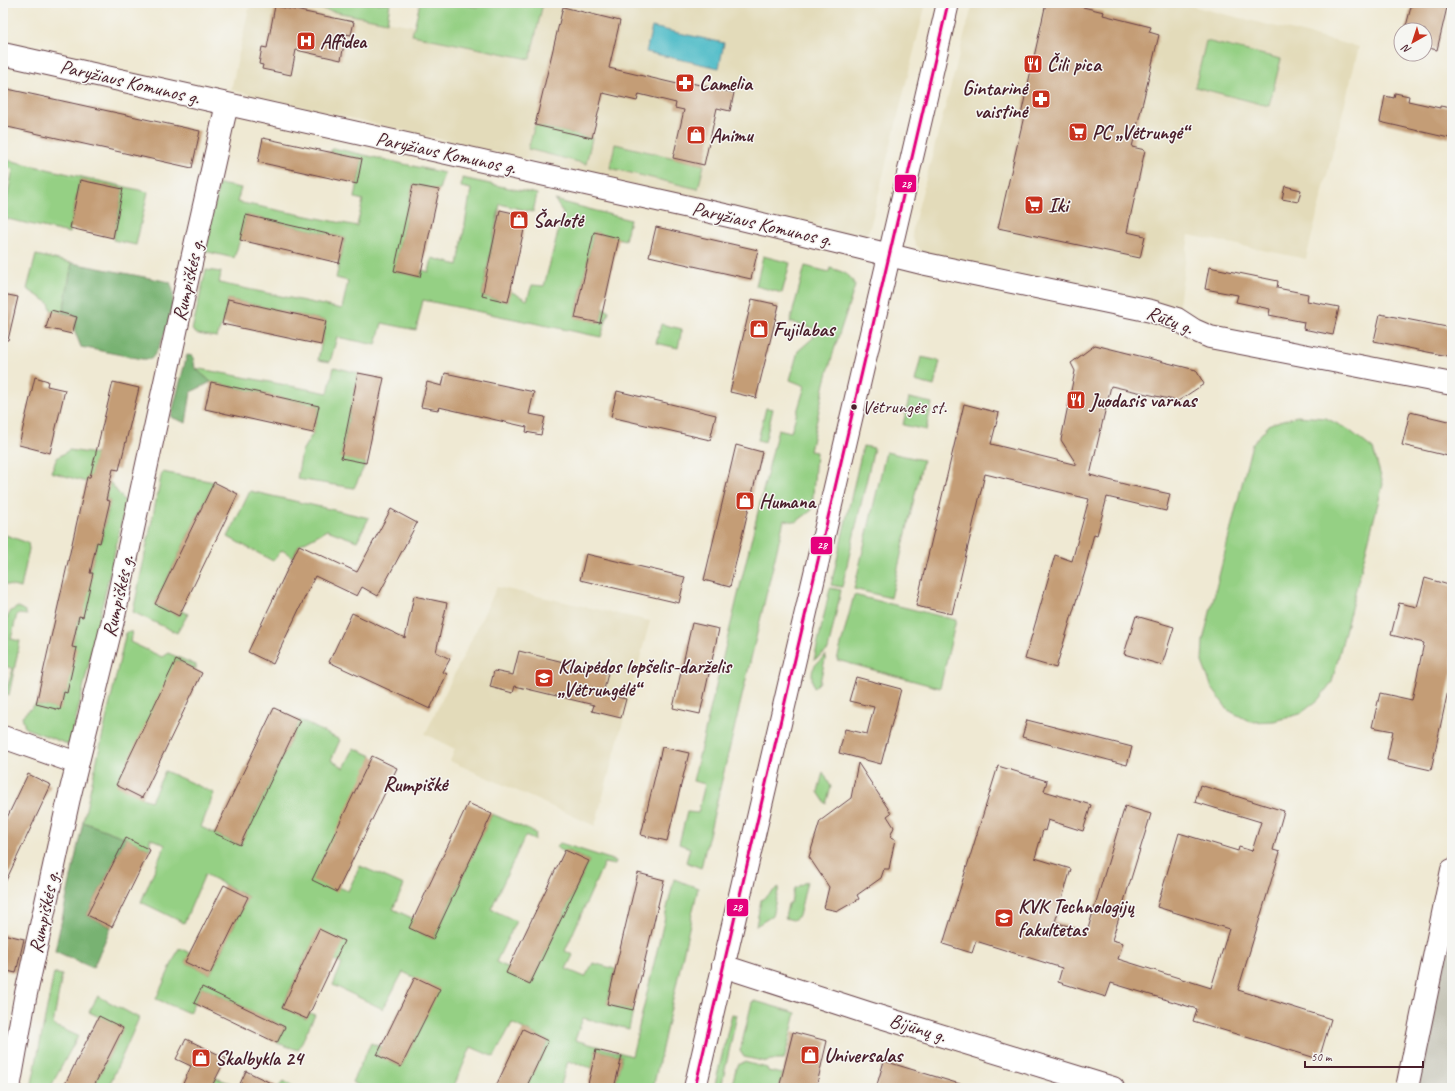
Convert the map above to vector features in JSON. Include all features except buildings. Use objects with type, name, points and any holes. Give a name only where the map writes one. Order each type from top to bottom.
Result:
[{"type":"street","points":[[695,1088],[888,255],[948,3]]},
{"type":"street","name":"Paryžiaus Komunos g.","points":[[3,54],[714,213],[888,255]]},
{"type":"street","name":"Rumpiškės g.","points":[[9,1088],[25,998],[77,763],[114,616],[227,104]]},
{"type":"street","name":"Rūtų g.","points":[[888,255],[946,269],[1151,311],[1177,319],[1194,330],[1210,337],[1452,384]]},
{"type":"street","points":[[3,737],[77,763]]},
{"type":"street","points":[[1407,1088],[1452,870]]},
{"type":"street","name":"Bijūnų g.","points":[[723,966],[868,1013],[1113,1088]]},
{"type":"shaded area","points":[[250,3],[290,3],[354,16],[415,26],[413,35],[530,59],[543,3],[926,3],[870,228],[865,236],[859,238],[231,90]]},
{"type":"shaded area","points":[[973,3],[1187,3],[1187,5],[1359,47],[1306,259],[1189,235],[1178,311],[933,257],[922,252],[915,244],[912,235],[913,227]]},
{"type":"shaded area","name":"Klaipėdos lopšelis-darželis „Vėtrungėlė“","points":[[497,587],[650,621],[595,826],[450,761],[455,749],[425,734]]},
{"type":"shaded area","points":[[1452,921],[1452,1088],[1415,1088]]},
{"type":"green space","points":[[290,3],[390,3],[387,22]]},
{"type":"green space","points":[[420,3],[456,3],[478,7],[479,3],[543,3],[530,59],[412,35]]},
{"type":"green space","points":[[1206,41],[1281,59],[1269,106],[1195,87]]},
{"type":"green space","points":[[535,125],[592,138],[586,164],[528,149]]},
{"type":"green space","points":[[615,144],[704,165],[698,189],[610,168]]},
{"type":"green space","points":[[333,148],[444,173],[439,190],[413,185],[394,271],[420,277],[422,270],[429,272],[432,258],[458,265],[471,189],[461,187],[462,178],[537,194],[533,212],[500,204],[482,296],[508,302],[510,291],[527,300],[532,285],[544,286],[563,213],[555,200],[630,220],[625,240],[594,232],[575,317],[600,323],[603,308],[609,311],[601,337],[423,300],[416,330],[382,323],[376,345],[337,337],[330,362],[318,360],[326,321],[228,299],[217,337],[197,334],[192,330],[206,270],[221,272],[219,283],[342,309],[348,281],[336,278],[345,238],[246,215],[234,258],[204,251],[219,184],[241,188],[237,202],[357,226],[363,200],[355,198],[362,159],[330,152]]},
{"type":"green space","points":[[3,159],[148,192],[136,245],[113,240],[123,189],[80,180],[69,233],[3,218],[13,169],[3,167]]},
{"type":"green space","points":[[36,255],[72,263],[63,313],[51,310],[49,303],[27,289]]},
{"type":"green space","points":[[763,256],[790,263],[782,293],[756,286]]},
{"type":"green space","points":[[72,263],[170,282],[173,290],[173,298],[170,316],[163,337],[151,359],[142,359],[81,347],[74,329],[77,317],[63,313]]},
{"type":"green space","points":[[805,266],[829,272],[830,268],[842,272],[851,278],[855,286],[825,383],[810,451],[816,452],[812,510],[796,522],[784,520],[701,868],[686,862],[690,848],[679,844],[687,812],[698,813],[705,784],[693,781],[778,429],[791,432],[805,386],[790,380],[798,351],[813,338],[816,329],[790,322]]},
{"type":"green space","points":[[661,324],[682,329],[678,348],[656,343]]},
{"type":"green space","points":[[187,355],[193,356],[195,368],[211,382],[191,392],[186,423],[171,417]]},
{"type":"green space","points":[[921,357],[940,361],[934,386],[915,381]]},
{"type":"green space","points":[[334,367],[358,373],[341,457],[366,463],[354,488],[297,479],[302,451],[313,433],[319,406],[211,382],[195,368],[328,393]]},
{"type":"green space","points":[[909,398],[932,403],[926,430],[903,425]]},
{"type":"green space","points":[[766,408],[773,409],[765,442],[758,440]]},
{"type":"green space","points":[[1297,416],[1326,418],[1349,430],[1373,449],[1383,484],[1332,682],[1318,700],[1300,714],[1274,721],[1251,722],[1228,710],[1212,688],[1202,662],[1203,640],[1252,444],[1270,424]]},
{"type":"green space","points":[[863,446],[874,448],[842,587],[831,585]]},
{"type":"green space","points":[[69,450],[96,454],[91,477],[87,477],[86,482],[51,472],[57,458]]},
{"type":"green space","points":[[886,452],[923,460],[891,598],[854,589]]},
{"type":"green space","points":[[162,472],[214,482],[155,604],[179,616],[182,611],[188,614],[177,633],[133,612]]},
{"type":"green space","points":[[110,482],[126,503],[70,745],[25,728],[22,716],[36,704],[60,709],[64,692],[67,693],[72,647],[79,616],[92,573],[90,573],[97,542],[101,542],[110,501],[106,500]]},
{"type":"green space","points":[[250,491],[369,518],[357,541],[327,530],[299,545],[293,557],[282,550],[273,561],[228,537]]},
{"type":"green space","points":[[3,534],[28,543],[29,549],[21,588],[3,584]]},
{"type":"green space","points":[[830,588],[841,590],[828,650],[814,660]]},
{"type":"green space","points":[[854,595],[956,620],[940,688],[837,660]]},
{"type":"green space","points":[[18,607],[25,611],[27,615],[17,614],[11,639],[20,641],[9,695],[5,693],[13,669],[3,665],[3,621],[5,621],[11,611]]},
{"type":"green space","points":[[126,632],[132,632],[130,642],[162,657],[168,653],[196,665],[196,669],[176,660],[142,798],[151,801],[165,771],[214,793],[201,827],[240,845],[300,720],[340,740],[331,760],[344,768],[354,748],[372,756],[339,887],[348,891],[360,866],[404,885],[393,909],[414,919],[410,928],[433,939],[492,814],[536,833],[534,840],[525,836],[491,909],[516,921],[496,962],[509,968],[507,973],[530,984],[589,861],[566,850],[564,852],[556,847],[560,843],[616,861],[615,865],[604,863],[565,951],[573,955],[566,969],[585,977],[593,963],[615,969],[607,1004],[633,1010],[629,1029],[583,1018],[575,1040],[632,1056],[674,879],[698,888],[653,1088],[614,1088],[622,1056],[596,1050],[592,1068],[568,1061],[561,1085],[566,1088],[526,1088],[548,1041],[512,1023],[494,1057],[471,1047],[453,1088],[364,1088],[352,1082],[371,1043],[381,1047],[377,1055],[401,1067],[439,989],[403,972],[383,1009],[333,985],[342,964],[335,960],[319,930],[282,1007],[306,1019],[310,1013],[315,1015],[298,1050],[277,1043],[285,1027],[202,987],[189,1013],[156,999],[179,948],[190,953],[185,962],[210,974],[248,897],[205,874],[184,923],[141,902],[165,845],[150,838],[150,850],[126,838],[83,822]]},
{"type":"green space","points":[[826,655],[820,682],[814,688],[812,677],[813,669]]},
{"type":"green space","points":[[823,772],[831,787],[826,804],[818,792]]},
{"type":"green space","points":[[83,822],[126,838],[87,915],[111,927],[93,968],[55,951]]},
{"type":"green space","points":[[807,881],[799,916],[793,920],[785,918],[788,904],[791,902],[794,889]]},
{"type":"green space","points":[[779,887],[772,916],[756,926],[761,900]]},
{"type":"green space","points":[[54,973],[62,975],[53,1025],[78,1036],[50,1088],[31,1088]]},
{"type":"green space","points":[[98,996],[139,1018],[108,1088],[93,1088],[123,1028],[89,1012]]},
{"type":"green space","points":[[755,1001],[796,1013],[784,1060],[770,1060],[767,1062],[744,1057],[740,1051],[752,1002]]},
{"type":"green space","points":[[732,1014],[737,1015],[721,1088],[714,1088]]},
{"type":"green space","points":[[744,1062],[767,1068],[768,1071],[783,1074],[779,1088],[731,1088],[737,1065]]},
{"type":"green space","points":[[216,1078],[243,1088],[211,1088]]},
{"type":"green space","points":[[284,1081],[295,1088],[277,1088]]},
{"type":"water","points":[[652,27],[724,43],[719,68],[646,52]]},
{"type":"transit line","name":"28","points":[[695,1088],[948,3]]},
{"type":"place","name":"Affidea","points":[[306,41]]},
{"type":"place","name":"Čili pica","points":[[1033,64]]},
{"type":"place","name":"Camelia","points":[[685,83]]},
{"type":"place","name":"Gintarinė vaistinė","points":[[1041,99]]},
{"type":"place","name":"PC „Vėtrungė“","points":[[1078,132]]},
{"type":"place","name":"Animu","points":[[696,135]]},
{"type":"place","name":"Iki","points":[[1034,205]]},
{"type":"place","name":"Šarlotė","points":[[519,220]]},
{"type":"place","name":"Fujilabas","points":[[759,329]]},
{"type":"place","name":"Juodasis varnas","points":[[1076,400]]},
{"type":"place","name":"Vėtrungės st.","points":[[854,407]]},
{"type":"place","name":"Humana","points":[[745,501]]},
{"type":"place","name":"Klaipėdos lopšelis-darželis „Vėtrungėlė“","points":[[544,678]]},
{"type":"place","name":"KVK Technologijų fakultetas","points":[[1004,918]]},
{"type":"place","name":"Universalas","points":[[810,1055]]},
{"type":"place","name":"Skalbykla 24","points":[[201,1058]]},
{"type":"district","name":"Rumpiškė","points":[[415,784]]}]
